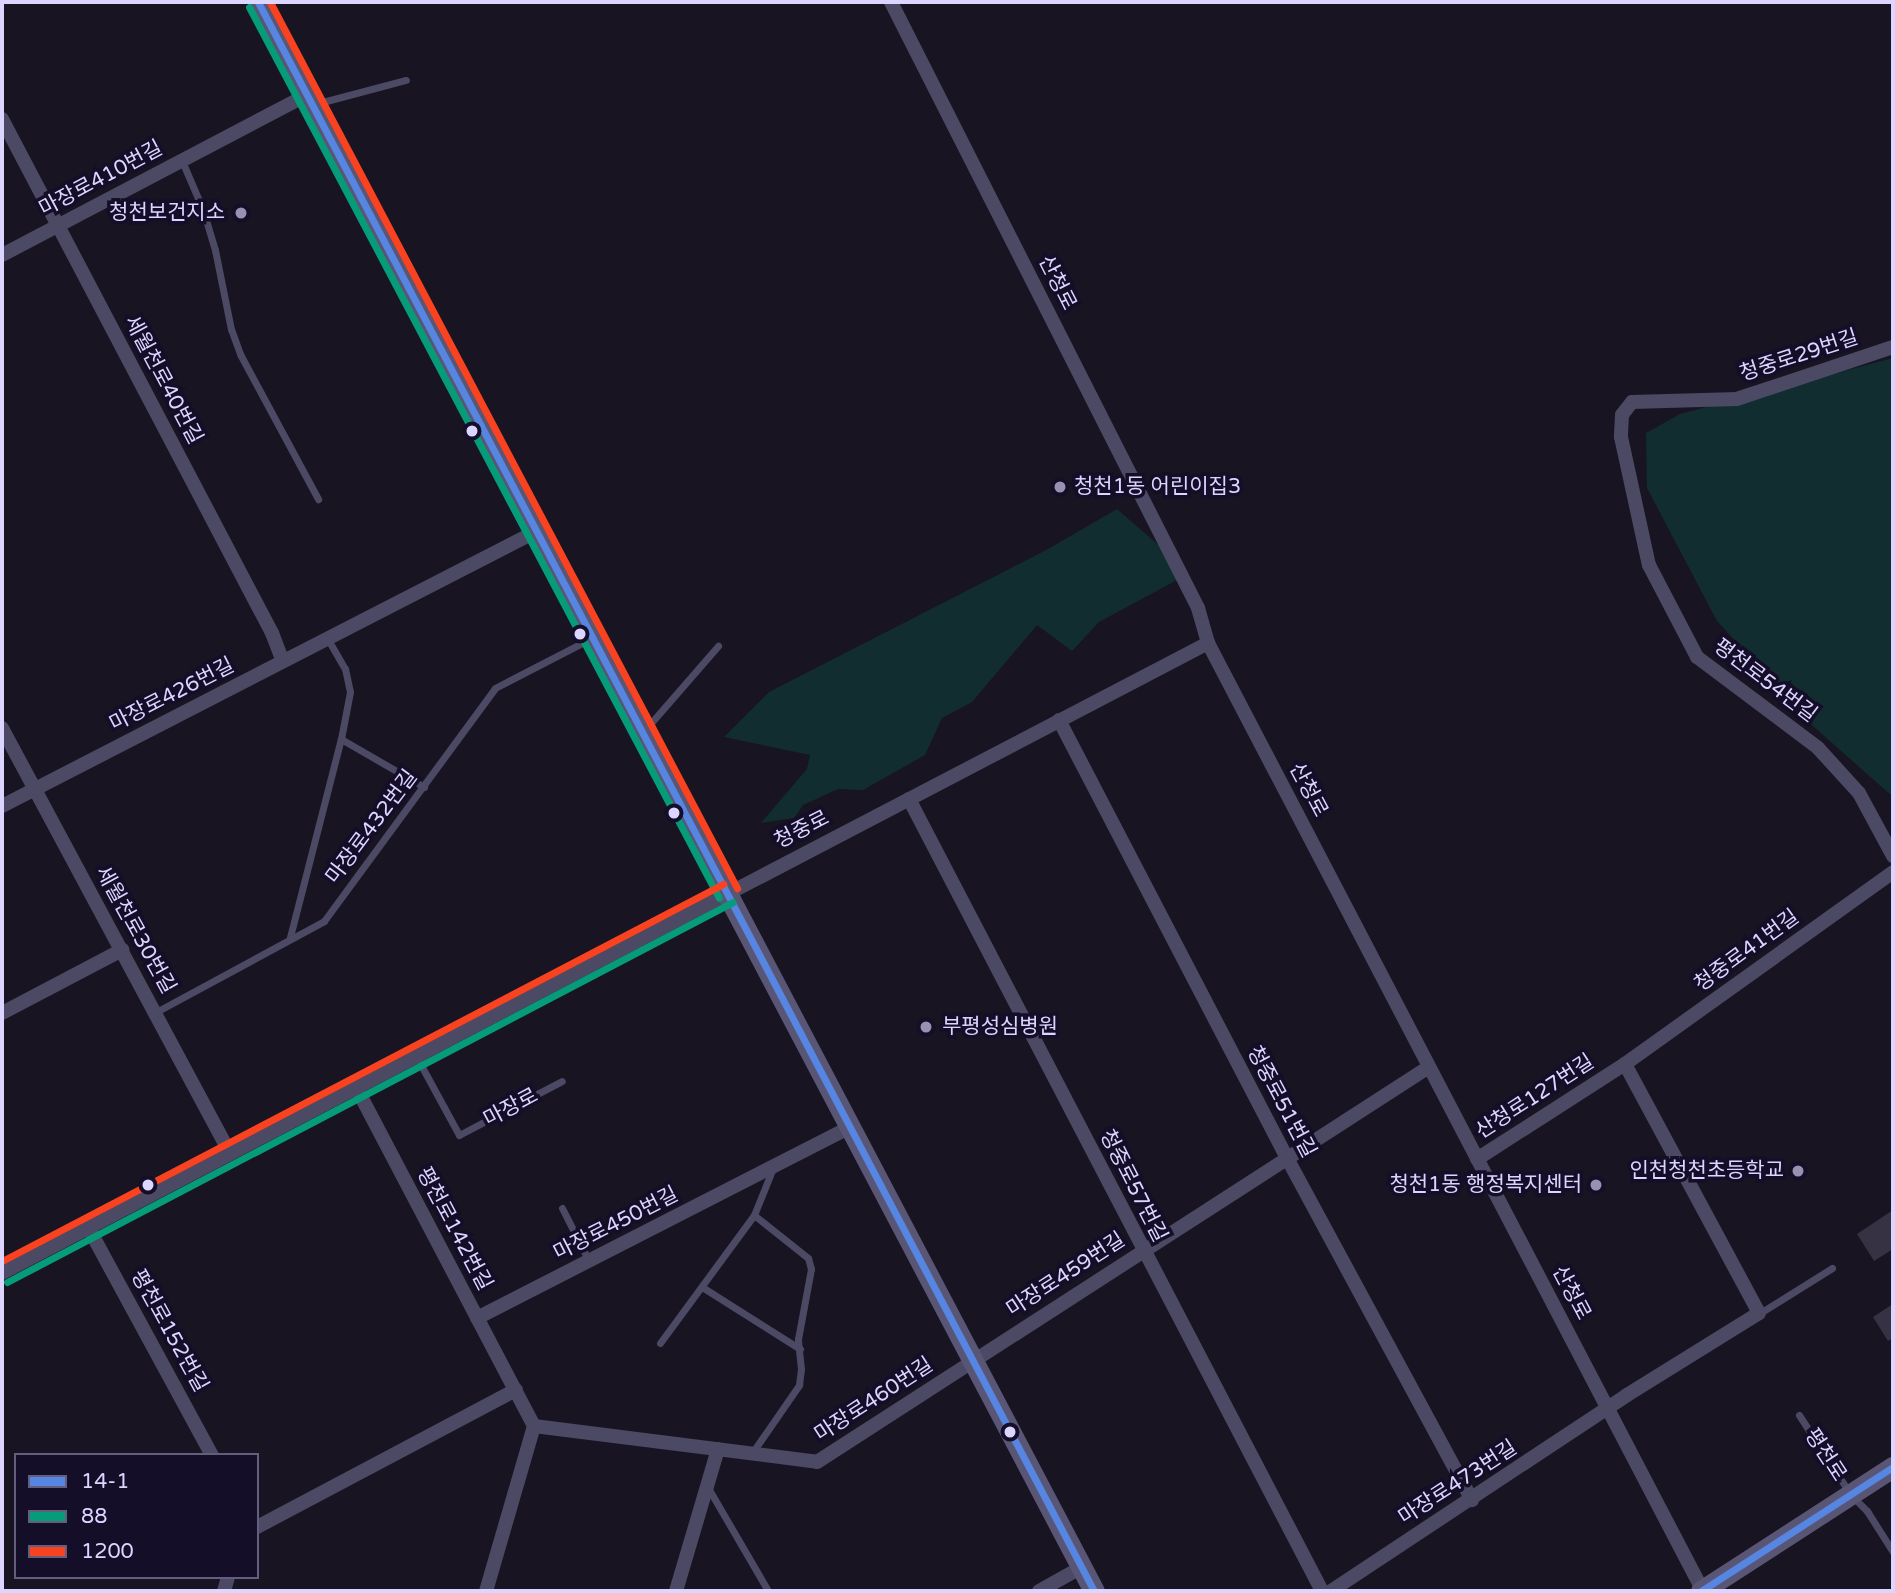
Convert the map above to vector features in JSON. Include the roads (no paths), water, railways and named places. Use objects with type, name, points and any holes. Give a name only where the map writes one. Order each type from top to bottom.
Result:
[{"type":"main road","points":[[258,2],[1094,1591]]},
{"type":"main road","name":"평천로","points":[[1702,1591],[1893,1467]]},
{"type":"street","name":"산청로","points":[[891,2],[1198,608],[1208,643],[1702,1591]]},
{"type":"street","name":"마장로410번길","points":[[2,255],[182,161],[310,100]]},
{"type":"street","name":"세월천로40번길","points":[[2,119],[284,661]]},
{"type":"street","name":"청중로29번길","points":[[1632,402],[1737,399],[1893,347]]},
{"type":"street","name":"평천로54번길","points":[[1632,402],[1622,415],[1621,437],[1649,565],[1697,657],[1818,748],[1859,793],[1893,856]]},
{"type":"street","name":"마장로426번길","points":[[2,806],[537,531]]},
{"type":"street","name":"청중로","points":[[2,1273],[1208,643]]},
{"type":"street","name":"청중로51번길","points":[[1059,720],[1287,1158],[1472,1500]]},
{"type":"street","name":"세월천로30번길","points":[[2,728],[230,1153]]},
{"type":"street","name":"청중로57번길","points":[[909,799],[1322,1591]]},
{"type":"street","name":"청중로41번길","points":[[1625,1063],[1893,872]]},
{"type":"street","points":[[2,1013],[122,950]]},
{"type":"street","name":"산청로127번길","points":[[1477,1159],[1625,1063],[1759,1313]]},
{"type":"street","name":"마장로459번길","points":[[973,1360],[1429,1067]]},
{"type":"street","name":"평천로142번길","points":[[356,1087],[534,1426]]},
{"type":"street","name":"마장로450번길","points":[[477,1318],[851,1127]]},
{"type":"street","name":"평천로152번길","points":[[88,1227],[211,1453]]},
{"type":"street","points":[[1607,1409],[1759,1313]]},
{"type":"street","name":"마장로460번길","points":[[534,1426],[817,1462],[973,1360]]},
{"type":"street","points":[[259,1526],[516,1390]]},
{"type":"street","name":"마장로473번길","points":[[1331,1591],[1607,1409]]},
{"type":"street","points":[[486,1591],[534,1426]]},
{"type":"street","points":[[676,1591],[718,1449]]},
{"type":"street","points":[[1039,1591],[1082,1567]]},
{"type":"lane","points":[[310,100],[406,80]]},
{"type":"lane","name":"마장로410번길","points":[[182,161],[203,211],[215,250],[231,329],[240,354],[318,499]]},
{"type":"lane","name":"마장로432번길","points":[[156,1012],[290,937],[324,921],[495,688],[593,637]]},
{"type":"lane","points":[[290,937],[341,739],[350,692],[345,670],[328,639]]},
{"type":"lane","points":[[643,732],[718,646]]},
{"type":"lane","points":[[341,739],[424,787]]},
{"type":"lane","name":"마장로","points":[[416,1056],[459,1135],[562,1082]]},
{"type":"lane","points":[[660,1343],[754,1215],[773,1167]]},
{"type":"lane","points":[[562,1208],[589,1261]]},
{"type":"lane","points":[[752,1454],[799,1385],[798,1339],[811,1269],[808,1258],[754,1215]]},
{"type":"lane","points":[[1759,1313],[1832,1268]]},
{"type":"lane","points":[[702,1287],[800,1349]]},
{"type":"lane","name":"평천로","points":[[1799,1415],[1851,1495],[1867,1511],[1893,1552]]},
{"type":"lane","points":[[707,1486],[768,1591]]},
{"type":"place","name":"청천보건지소","points":[[241,213]]},
{"type":"place","name":"청천1동 어린이집3","points":[[1060,487]]},
{"type":"place","name":"부평성심병원","points":[[926,1027]]},
{"type":"place","name":"인천청천초등학교","points":[[1798,1171]]},
{"type":"place","name":"청천1동 행정복지센터","points":[[1596,1185]]}]
